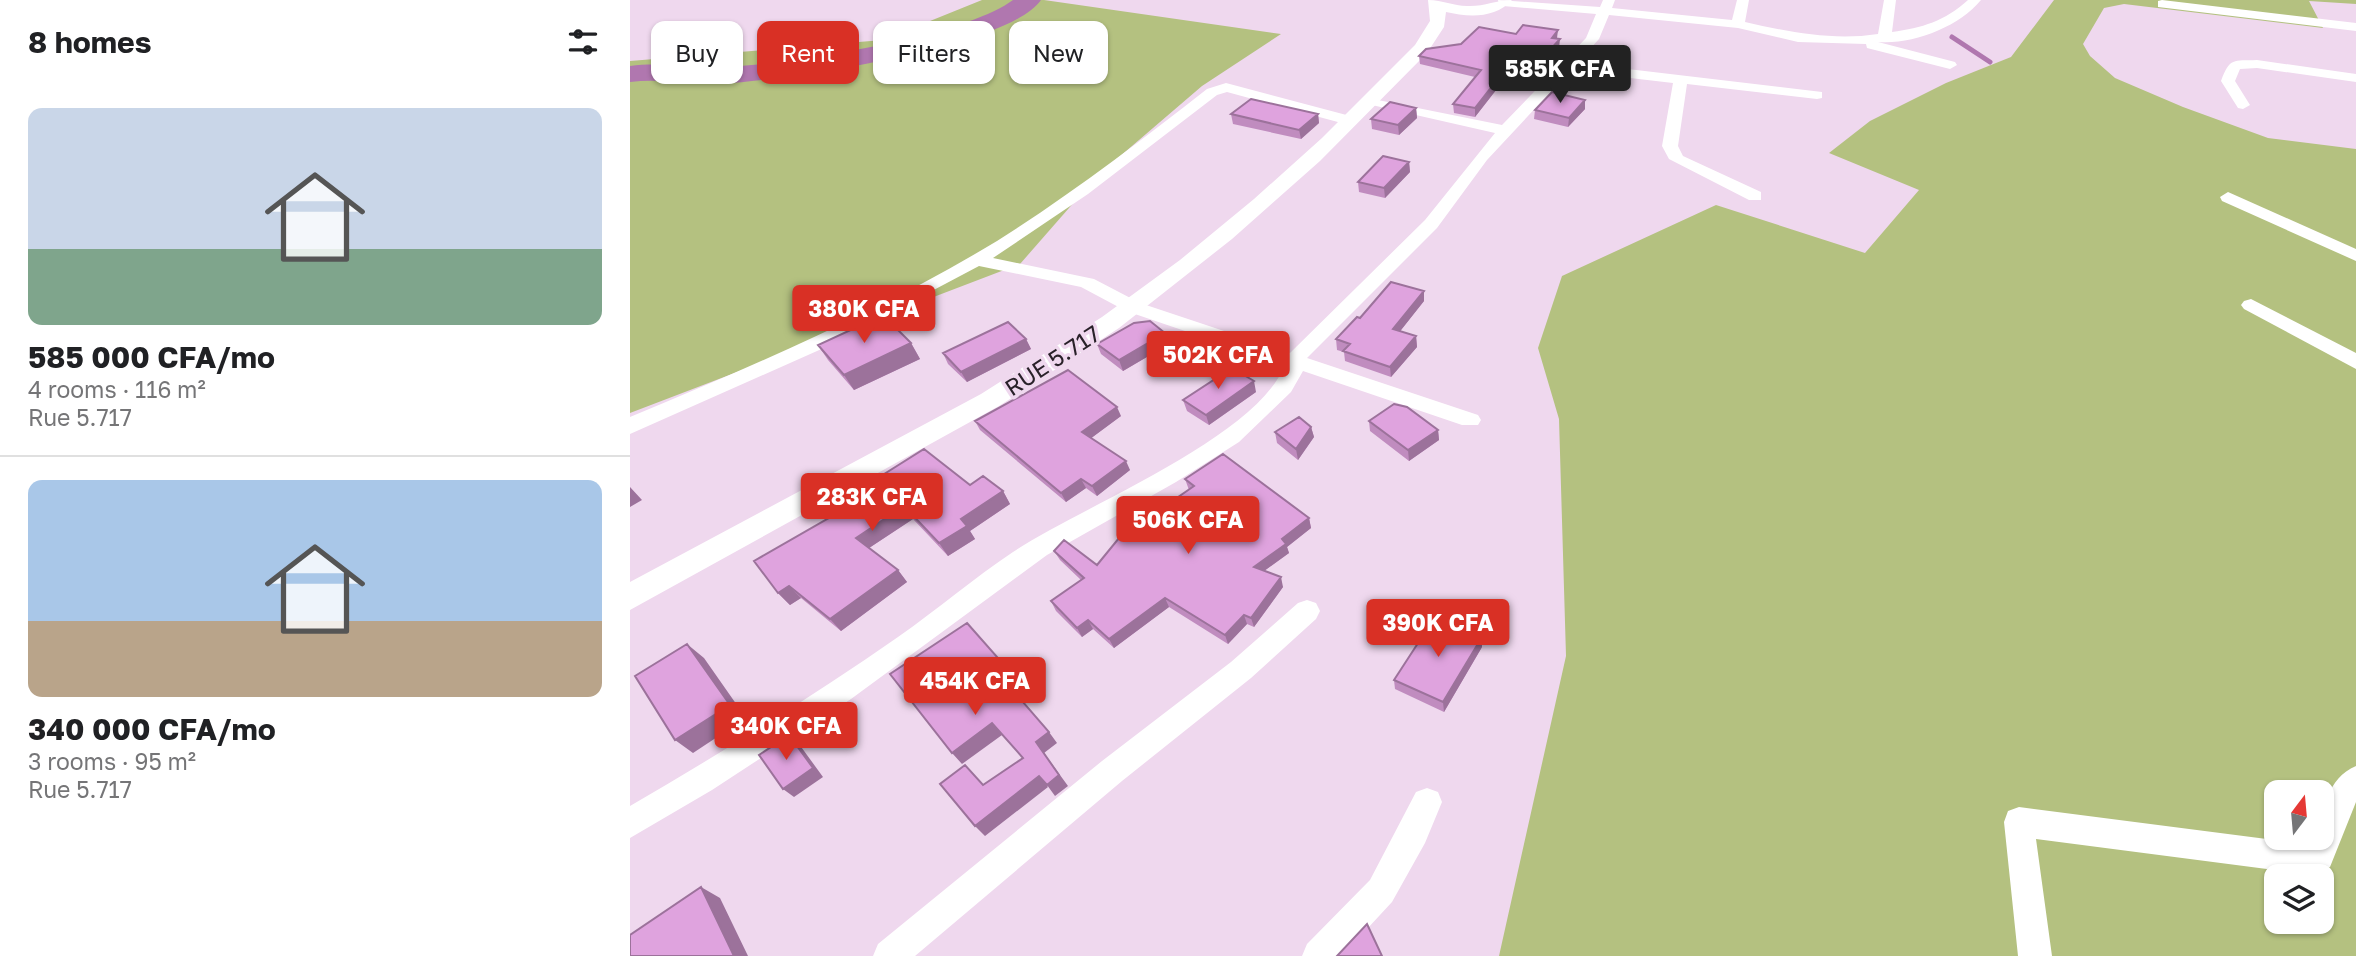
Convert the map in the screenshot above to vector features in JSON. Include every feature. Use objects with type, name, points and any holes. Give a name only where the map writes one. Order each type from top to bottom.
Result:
[{"type":"street","points":[[1738,24],[1743,0]]},
{"type":"street","points":[[1884,39],[1890,0]]},
{"type":"street","points":[[1436,1],[1450,8],[1472,11],[1490,8],[1503,1],[1606,6],[1738,24],[1798,38],[1860,41],[1921,32],[1955,19],[1975,0]]},
{"type":"street","name":"RUE 5.717","points":[[1421,49],[1438,27],[1441,14],[1436,1]]},
{"type":"street","points":[[2162,4],[2356,27]]},
{"type":"street","points":[[630,823],[752,750],[911,643],[1036,549],[1195,459],[1264,409],[1287,383],[1302,349],[1431,225],[1481,157],[1592,39],[1606,6]]},
{"type":"street","name":"RUE 5.717","points":[[630,597],[990,400],[1042,370],[1133,307],[1297,172],[1421,49],[1472,11]]},
{"type":"street","points":[[1860,41],[1950,65]]},
{"type":"street","points":[[2244,105],[2228,81],[2234,65],[2257,64],[2356,78]]},
{"type":"street","points":[[1566,66],[1817,95]]},
{"type":"street","points":[[1681,79],[1670,146],[1677,159],[1755,196]]},
{"type":"street","points":[[630,426],[769,366],[1002,245],[1126,159],[1212,92],[1226,87],[1349,120]]},
{"type":"street","points":[[1368,100],[1507,131]]},
{"type":"street","points":[[2228,197],[2356,256]]},
{"type":"street","points":[[975,260],[1087,283],[1133,307],[1470,419]]},
{"type":"street","points":[[2251,305],[2356,362]]},
{"type":"street","points":[[890,956],[1112,771],[1241,670],[1307,611]]},
{"type":"street","points":[[2035,956],[2020,821],[2290,858],[2319,856],[2347,788],[2356,780]]},
{"type":"street","points":[[1319,956],[1381,891],[1415,832],[1427,802]]},
{"type":"green space","points":[[982,0],[1044,0],[1281,34],[1202,86],[1097,176],[1020,264],[630,413],[630,61],[651,59],[651,84],[743,84],[743,52],[757,50],[757,84],[859,84],[859,42],[873,41],[873,84],[995,84],[995,21],[930,21]]},
{"type":"green space","points":[[2054,0],[2356,0],[2356,4],[2309,1],[2323,28],[2124,4],[2104,8],[2083,44],[2090,56],[2115,78],[2183,107],[2268,138],[2356,149],[2356,956],[1499,956],[1566,656],[1559,419],[1538,348],[1562,276],[1716,205],[1865,253],[1919,190],[1829,153],[1870,121],[1946,83],[2011,57]]},
{"type":"building","points":[[1523,25],[1558,30],[1552,38],[1560,39],[1538,63],[1514,58],[1475,108],[1453,104],[1481,70],[1419,56],[1426,49],[1461,44],[1479,27],[1516,34]]},
{"type":"building","points":[[1552,92],[1585,100],[1569,118],[1535,110]]},
{"type":"building","points":[[1251,99],[1318,114],[1299,130],[1231,114]]},
{"type":"building","points":[[1390,102],[1416,108],[1398,125],[1371,119]]},
{"type":"building","points":[[1383,156],[1409,162],[1384,188],[1358,182]]},
{"type":"building","points":[[1391,282],[1424,291],[1393,329],[1416,336],[1390,367],[1343,351],[1350,344],[1336,339],[1357,317],[1360,318]]},
{"type":"building","points":[[883,315],[911,343],[844,375],[818,345]]},
{"type":"building","points":[[1150,321],[1165,333],[1119,360],[1097,344],[1134,323]]},
{"type":"building","points":[[1008,322],[1026,339],[961,372],[943,353]]},
{"type":"building","points":[[1232,368],[1254,381],[1206,415],[1183,400]]},
{"type":"building","points":[[1068,370],[1117,407],[1082,432],[1126,461],[1092,486],[1081,479],[1061,493],[975,421]]},
{"type":"building","points":[[1394,404],[1407,407],[1438,430],[1408,450],[1369,421]]},
{"type":"building","points":[[1299,417],[1311,427],[1296,449],[1275,432]]},
{"type":"building","points":[[924,449],[970,485],[983,476],[1003,491],[961,519],[967,526],[939,543],[904,506],[856,538],[898,570],[830,619],[789,586],[778,593],[754,561],[862,499],[854,493]]},
{"type":"building","points":[[1223,454],[1309,518],[1282,539],[1286,544],[1254,567],[1281,577],[1251,618],[1244,615],[1225,635],[1165,598],[1109,639],[1088,620],[1077,628],[1051,601],[1084,578],[1054,551],[1064,540],[1097,565],[1119,538],[1194,486],[1185,479]]},
{"type":"building","points":[[1435,617],[1482,637],[1443,702],[1394,680]]},
{"type":"building","points":[[967,623],[998,658],[990,664],[1049,732],[1036,742],[1059,775],[1047,785],[1039,776],[975,826],[940,784],[965,765],[983,785],[1023,758],[992,723],[952,753],[890,674]]},
{"type":"building","points":[[687,644],[730,705],[675,740],[635,676]]},
{"type":"building","points":[[789,735],[813,768],[783,789],[759,755]]},
{"type":"building","points":[[701,887],[734,956],[630,956],[630,935]]},
{"type":"building","points":[[1367,924],[1382,956],[1337,956]]},
{"type":"waterway","points":[[630,74],[655,72],[732,75],[796,67],[890,50],[980,26],[1012,13],[1029,0]]},
{"type":"waterway","points":[[1952,37],[1990,62]]}]
